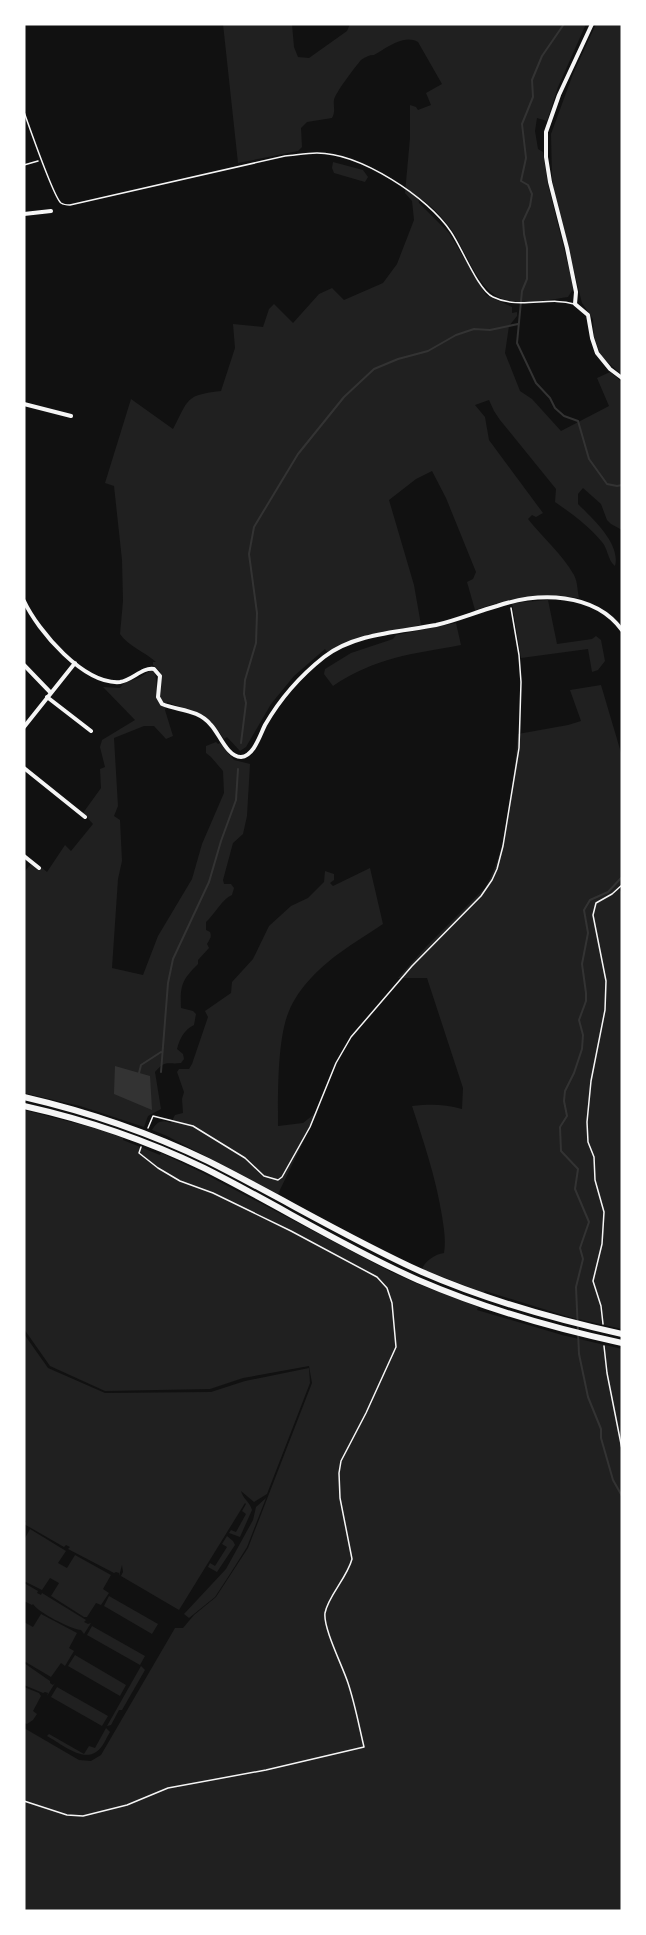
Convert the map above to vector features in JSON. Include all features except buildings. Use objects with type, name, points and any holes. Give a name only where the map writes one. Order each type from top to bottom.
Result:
[{"type":"highway","points":[[24,1096],[93,1114],[165,1141],[248,1181],[378,1251],[423,1272],[489,1298],[571,1323],[622,1334]]},
{"type":"highway","points":[[24,1106],[90,1122],[162,1149],[214,1173],[420,1280],[486,1306],[569,1331],[622,1343]]},
{"type":"street","points":[[592,24],[559,94],[546,132],[546,158],[576,292],[575,304],[588,315],[592,338],[600,358],[622,378]]},
{"type":"street","points":[[24,214],[51,210]]},
{"type":"street","points":[[24,404],[71,416]]},
{"type":"street","points":[[24,601],[37,625],[75,663],[93,676],[116,682],[127,680],[146,669],[154,669],[160,676],[158,697],[162,704],[190,711],[204,718],[213,726],[230,751],[237,756],[244,756],[252,750],[282,698],[307,672],[331,652],[362,639],[457,620],[509,602],[543,598],[584,602],[607,614],[622,630]]},
{"type":"street","points":[[24,727],[26,720],[75,663]]},
{"type":"street","points":[[24,665],[49,695],[91,731]]},
{"type":"street","points":[[24,768],[85,817]]},
{"type":"street","points":[[24,855],[39,868]]},
{"type":"lane","points":[[24,112],[60,202],[70,205],[285,156],[319,153],[347,159],[383,173],[428,206],[451,231],[483,288],[493,297],[516,303],[564,302],[575,304]]},
{"type":"path","points":[[24,165],[42,159]]},
{"type":"path","points":[[153,1116],[193,1126],[245,1158],[264,1176],[278,1180],[282,1177],[309,1127],[336,1063],[351,1037],[412,966],[487,889],[497,869],[503,846],[519,748],[521,682],[519,655],[509,602]]},
{"type":"path","points":[[603,1329],[601,1306],[593,1281],[602,1244],[604,1212],[595,1180],[594,1157],[588,1142],[587,1122],[591,1081],[605,1010],[606,981],[593,915],[596,903],[608,897],[622,885]]},
{"type":"path","points":[[24,1801],[67,1815],[83,1816],[128,1805],[168,1788],[266,1770],[364,1747],[348,1682],[324,1616],[350,1569],[352,1559],[338,1482],[341,1461],[396,1347],[389,1292],[377,1277],[239,1205],[180,1181],[139,1153]]},
{"type":"path","points":[[604,1345],[607,1373],[622,1449]]},
{"type":"shaded area","points":[[223,24],[292,24],[294,47],[298,57],[309,58],[347,31],[350,24],[586,24],[558,87],[547,121],[537,118],[535,131],[538,149],[543,152],[548,185],[572,281],[573,289],[568,297],[519,302],[503,299],[494,294],[478,277],[448,225],[426,202],[418,197],[419,203],[449,233],[486,295],[512,307],[512,313],[517,312],[517,316],[509,326],[505,353],[520,391],[532,399],[561,431],[609,406],[597,378],[610,372],[622,382],[622,530],[607,520],[601,504],[583,488],[578,494],[578,504],[598,524],[610,541],[616,558],[615,566],[597,536],[555,502],[556,489],[500,420],[489,400],[475,405],[485,417],[489,440],[543,513],[536,517],[532,515],[528,519],[569,567],[577,584],[579,598],[527,597],[475,610],[467,582],[473,579],[476,572],[446,498],[432,471],[416,479],[389,500],[414,585],[421,625],[359,638],[327,652],[325,649],[294,676],[271,704],[246,747],[240,751],[227,737],[224,739],[205,716],[167,702],[165,710],[173,736],[166,739],[154,726],[144,726],[114,738],[118,806],[114,816],[120,820],[122,861],[118,879],[112,968],[143,975],[158,936],[192,879],[202,844],[224,793],[223,771],[206,753],[206,746],[216,742],[220,743],[234,760],[250,764],[247,816],[243,834],[233,843],[223,880],[224,884],[231,884],[234,888],[232,895],[206,922],[206,930],[211,935],[207,944],[209,948],[188,974],[181,994],[181,1008],[196,1014],[194,1025],[183,1035],[177,1049],[183,1054],[184,1059],[181,1063],[165,1064],[155,1072],[161,1109],[148,1116],[144,1127],[80,1106],[24,1093],[24,872],[31,864],[38,870],[41,867],[47,872],[65,845],[71,851],[93,824],[83,813],[101,788],[100,769],[105,767],[100,747],[102,740],[135,720],[103,687],[120,688],[124,683],[139,678],[151,670],[155,673],[157,687],[161,686],[160,671],[153,665],[153,662],[156,662],[127,642],[120,634],[123,601],[122,560],[114,486],[105,483],[131,399],[173,429],[190,400],[201,394],[221,391],[235,348],[233,324],[263,327],[269,309],[274,304],[293,323],[319,294],[332,288],[344,300],[383,283],[397,264],[414,220],[412,201],[405,193],[410,138],[410,105],[418,110],[431,105],[426,93],[442,84],[418,42],[407,40],[395,43],[361,60],[335,97],[332,118],[307,122],[301,128],[302,147],[298,151],[238,163]]},
{"type":"shaded area","points":[[596,24],[622,24],[622,375],[601,356],[594,337],[593,319],[582,303],[552,177],[551,134],[573,74]]},
{"type":"shaded area","points":[[333,162],[363,170],[368,177],[365,182],[334,173]]},
{"type":"shaded area","points":[[548,600],[557,644],[592,639],[596,636],[601,640],[605,661],[598,670],[592,672],[588,649],[521,658],[512,603]]},
{"type":"shaded area","points":[[456,623],[461,645],[410,654],[379,663],[333,686],[324,674],[325,669],[351,653],[393,639],[396,635]]},
{"type":"shaded area","points":[[601,685],[622,756],[622,884],[618,888],[622,893],[622,1329],[569,1317],[485,1291],[484,1293],[422,1269],[431,1258],[444,1253],[445,1244],[433,1174],[412,1106],[437,1105],[462,1109],[463,1088],[427,978],[398,978],[485,888],[493,872],[500,854],[509,814],[518,734],[581,721],[570,690]]},
{"type":"shaded area","points":[[370,868],[383,924],[346,948],[318,971],[298,994],[285,1023],[279,1067],[278,1126],[303,1123],[318,1111],[278,1194],[152,1130],[160,1122],[171,1123],[175,1115],[183,1113],[184,1092],[177,1072],[179,1069],[189,1069],[192,1064],[208,1017],[205,1011],[231,993],[232,982],[253,959],[269,926],[291,906],[308,898],[324,882],[325,871],[334,874],[334,880],[330,883],[333,886]]},
{"type":"shaded area","points":[[115,1066],[150,1076],[152,1110],[114,1094]]},
{"type":"shaded area","points":[[24,1110],[98,1129],[160,1155],[161,1153],[389,1271],[478,1307],[477,1310],[562,1335],[622,1349],[622,1911],[24,1911],[24,1728],[79,1760],[91,1761],[101,1755],[175,1628],[183,1628],[194,1615],[216,1597],[248,1548],[312,1383],[309,1366],[243,1378],[210,1389],[105,1391],[50,1366],[24,1329]]},
{"type":"shaded area","points":[[24,1334],[48,1368],[105,1393],[211,1392],[245,1381],[309,1368],[310,1383],[267,1494],[254,1502],[241,1491],[252,1510],[240,1537],[229,1533],[231,1530],[236,1532],[246,1514],[242,1511],[245,1503],[179,1610],[121,1576],[122,1565],[119,1576],[119,1573],[114,1573],[24,1524],[26,1521],[24,1520]]},
{"type":"shaded area","points":[[266,1498],[247,1547],[230,1574],[215,1597],[189,1618],[184,1614],[226,1569],[253,1520],[256,1507]]},
{"type":"shaded area","points":[[30,1529],[66,1551],[58,1563],[67,1568],[75,1555],[111,1575],[103,1589],[109,1593],[101,1605],[96,1603],[87,1617],[51,1596],[59,1583],[50,1578],[42,1590],[24,1581],[24,1540]]},
{"type":"shaded area","points":[[227,1536],[235,1545],[217,1572],[208,1567],[210,1563],[215,1566],[227,1547],[222,1544]]},
{"type":"shaded area","points":[[24,1583],[38,1591],[37,1593],[41,1595],[42,1593],[86,1620],[84,1622],[91,1623],[84,1634],[81,1630],[55,1620],[33,1604],[24,1601]]},
{"type":"shaded area","points":[[109,1596],[158,1624],[152,1634],[104,1606]]},
{"type":"shaded area","points":[[41,1614],[77,1633],[69,1648],[74,1651],[65,1666],[61,1663],[51,1677],[24,1661],[24,1622],[33,1627]]},
{"type":"shaded area","points":[[92,1626],[145,1656],[140,1665],[87,1635]]},
{"type":"shaded area","points":[[75,1655],[126,1685],[120,1696],[68,1666]]},
{"type":"shaded area","points":[[24,1663],[53,1685],[55,1683],[47,1696],[48,1693],[24,1685]]},
{"type":"shaded area","points":[[141,1666],[145,1670],[122,1710],[119,1710],[111,1725],[107,1726]]},
{"type":"shaded area","points":[[24,1687],[41,1696],[33,1711],[37,1714],[27,1724],[24,1723]]},
{"type":"shaded area","points":[[57,1687],[108,1716],[102,1726],[51,1697]]},
{"type":"shaded area","points":[[106,1728],[110,1732],[104,1743],[98,1750],[84,1755],[47,1736],[49,1734],[84,1754],[89,1746],[95,1748]]},
{"type":"waterway","points":[[564,24],[542,56],[532,80],[533,97],[522,124],[526,158],[521,181],[528,185],[532,194],[530,206],[523,221],[527,248],[527,279],[522,291],[517,343],[536,383],[550,398],[555,408],[564,416],[578,421],[589,459],[607,484],[622,485]]},
{"type":"waterway","points":[[241,743],[246,703],[245,680],[256,643],[257,613],[249,554],[254,527],[298,454],[344,397],[374,369],[398,359],[428,351],[456,335],[474,329],[490,330],[518,324]]},
{"type":"waterway","points":[[161,1072],[168,983],[173,959],[209,882],[236,800],[238,769]]},
{"type":"waterway","points":[[622,877],[608,892],[590,900],[584,910],[588,933],[582,964],[586,1001],[579,1020],[583,1035],[582,1049],[565,1091],[567,1116],[560,1127],[561,1151],[578,1169],[575,1189],[589,1222],[580,1248],[583,1259],[576,1287],[579,1354],[588,1397],[601,1429],[601,1438],[613,1480],[622,1496]]},
{"type":"waterway","points":[[139,1073],[141,1065],[161,1052]]}]
